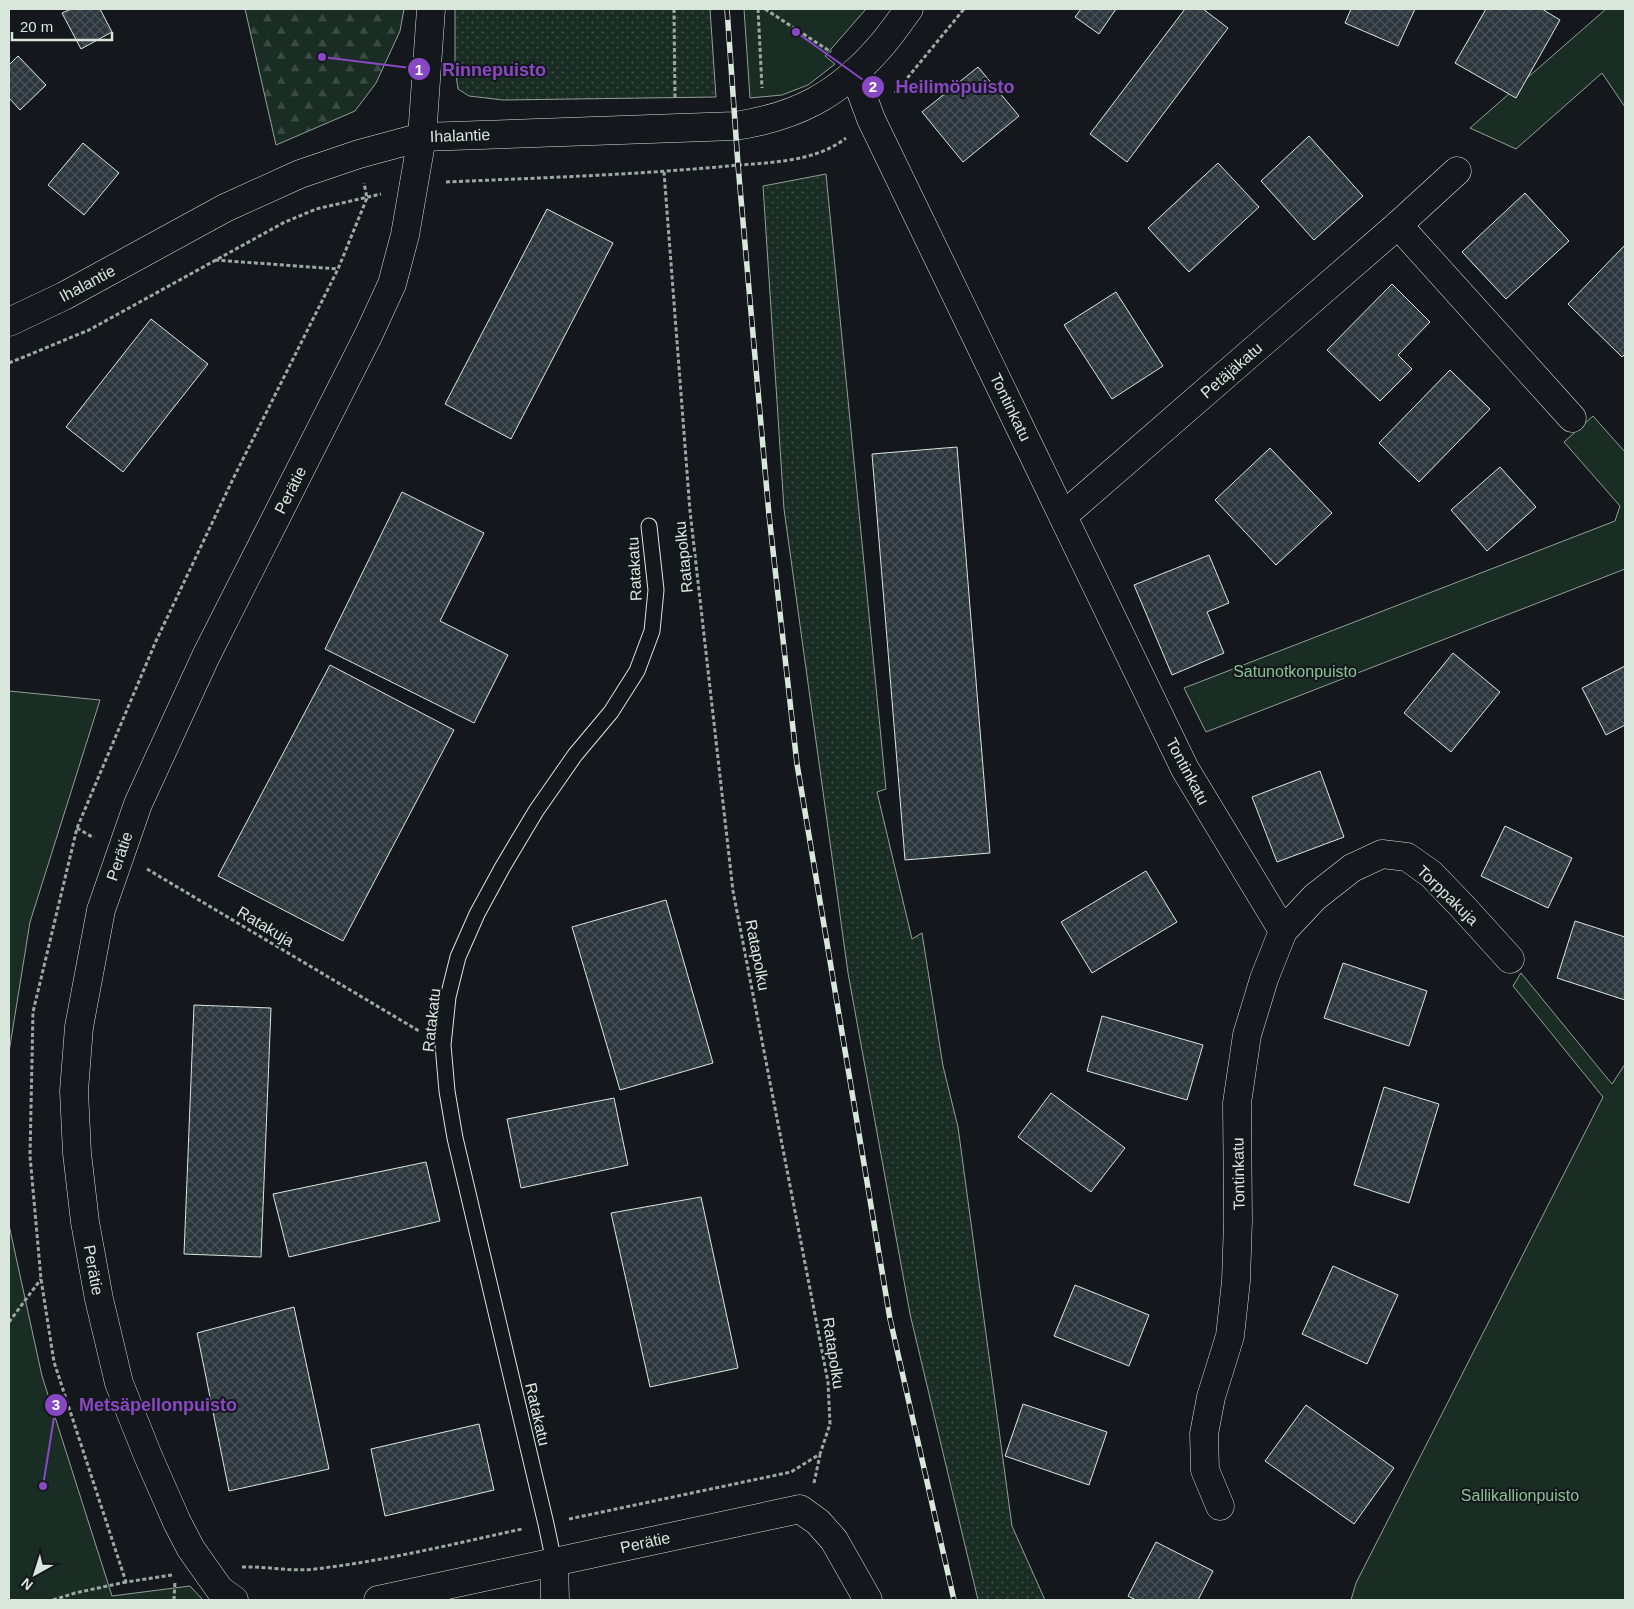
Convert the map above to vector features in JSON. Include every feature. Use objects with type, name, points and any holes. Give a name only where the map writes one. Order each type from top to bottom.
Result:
[{"type":"street","name":"Perätie","points":[[234,1600],[220,1590],[204,1570],[178,1522],[119,1383],[98,1299],[85,1222],[77,1152],[74,1091],[79,1027],[101,910],[138,804],[201,665],[369,334],[392,284],[405,235],[422,137],[430,9]]},
{"type":"street","name":"Ihalantie","points":[[9,322],[64,296],[225,208],[275,185],[300,174],[359,154],[422,137],[676,129],[735,126],[763,122],[808,106],[831,93],[879,48],[909,9]]},
{"type":"street","name":"Tontinkatu","points":[[854,73],[871,119],[1064,515],[1185,769],[1283,932],[1264,979],[1247,1035],[1237,1103],[1238,1221],[1236,1281],[1230,1336],[1211,1397],[1204,1434],[1205,1470],[1220,1506]]},
{"type":"street","name":"Petäjäkatu","points":[[1064,515],[1457,172]]},
{"type":"street","points":[[1398,225],[1572,418]]},
{"type":"street","name":"Torppakuja","points":[[1283,932],[1315,897],[1352,868],[1382,854],[1407,857],[1430,874],[1510,959]]},
{"type":"street","name":"Perätie","points":[[378,1600],[800,1509],[818,1522],[834,1540],[868,1600]]},
{"type":"street","points":[[554,1562],[555,1600]]},
{"type":"lane","name":"Ratakatu","points":[[554,1562],[455,1138],[447,1091],[443,1045],[448,997],[458,957],[477,914],[536,811],[575,755],[611,712],[637,671],[652,631],[656,590],[649,526]]},
{"type":"path","points":[[674,9],[676,129]]},
{"type":"path","points":[[758,9],[763,122]]},
{"type":"path","points":[[765,9],[837,56],[854,73]]},
{"type":"path","points":[[9,363],[88,330],[283,223],[316,209],[367,198],[414,184],[664,172],[786,160],[816,154],[838,144],[871,119],[914,71],[964,9]]},
{"type":"path","name":"Ratapolku","points":[[204,1570],[259,1566],[284,1570],[313,1569],[373,1561],[791,1472],[820,1454],[830,1424],[828,1382],[733,891],[690,511],[664,172]]},
{"type":"path","points":[[126,1582],[54,1362],[42,1279],[30,1156],[33,1012],[77,828],[156,641],[233,479],[338,269],[367,198]]},
{"type":"path","points":[[214,260],[338,269]]},
{"type":"path","name":"Ratakuja","points":[[77,828],[443,1045]]},
{"type":"path","points":[[9,1322],[42,1279]]},
{"type":"path","points":[[53,1600],[126,1582],[176,1574],[174,1600]]},
{"type":"green space","points":[[245,9],[404,9],[400,31],[376,83],[355,111],[276,145]]},
{"type":"green space","points":[[455,9],[710,9],[716,97],[503,100],[469,96],[458,89],[455,68]]},
{"type":"green space","points":[[744,9],[866,9],[825,56],[835,64],[808,85],[782,95],[750,98]]},
{"type":"green space","points":[[1606,9],[1625,9],[1625,107],[1602,73],[1516,149],[1470,128]]},
{"type":"green space","points":[[826,174],[886,789],[877,792],[912,939],[922,933],[943,1066],[958,1127],[1012,1526],[1045,1600],[978,1600],[910,1314],[848,973],[784,509],[763,186]]},
{"type":"green space","name":"Satunotkonpuisto","points":[[1593,416],[1625,452],[1625,569],[1206,732],[1184,688],[1615,521],[1620,506],[1564,442]]},
{"type":"green space","points":[[9,691],[100,700],[30,922],[9,1052]]},
{"type":"green space","name":"Sallikallionpuisto","points":[[1521,973],[1612,1084],[1625,1064],[1625,1600],[1351,1600],[1356,1583],[1603,1097],[1513,986]]},
{"type":"green space","points":[[9,1225],[42,1376],[112,1596],[190,1586],[203,1600],[9,1600]]},
{"type":"building","points":[[71,9],[100,9],[112,32],[81,49],[62,13]]},
{"type":"building","points":[[1081,9],[1116,9],[1099,34],[1075,17]]},
{"type":"building","points":[[1185,9],[1203,9],[1228,28],[1127,162],[1090,134]]},
{"type":"building","points":[[1351,9],[1415,9],[1398,46],[1345,23]]},
{"type":"building","points":[[1486,9],[1542,9],[1560,20],[1516,98],[1455,63]]},
{"type":"building","points":[[18,56],[46,85],[20,110],[9,98],[9,65]]},
{"type":"building","points":[[978,67],[1019,116],[963,162],[922,112]]},
{"type":"building","points":[[1309,136],[1363,196],[1314,240],[1261,181]]},
{"type":"building","points":[[83,143],[119,173],[84,215],[48,185]]},
{"type":"building","points":[[1218,163],[1259,207],[1189,272],[1148,228]]},
{"type":"building","points":[[1525,193],[1569,241],[1506,299],[1462,252]]},
{"type":"building","points":[[547,209],[613,243],[511,439],[445,404]]},
{"type":"building","points":[[1625,245],[1625,354],[1622,357],[1568,304]]},
{"type":"building","points":[[1392,284],[1430,322],[1398,355],[1412,369],[1380,401],[1327,350]]},
{"type":"building","points":[[1116,292],[1163,366],[1112,399],[1064,325]]},
{"type":"building","points":[[151,319],[208,364],[123,472],[66,427]]},
{"type":"building","points":[[1450,370],[1490,409],[1419,482],[1379,443]]},
{"type":"building","points":[[957,447],[990,853],[905,860],[872,454]]},
{"type":"building","points":[[1270,448],[1332,513],[1276,565],[1215,500]]},
{"type":"building","points":[[1500,467],[1536,507],[1487,551],[1451,510]]},
{"type":"building","points":[[402,492],[484,533],[440,621],[508,655],[474,723],[325,649]]},
{"type":"building","points":[[1209,555],[1229,603],[1207,612],[1224,653],[1172,675],[1134,585]]},
{"type":"building","points":[[1453,653],[1500,692],[1451,752],[1404,713]]},
{"type":"building","points":[[330,665],[454,730],[343,941],[218,876]]},
{"type":"building","points":[[1625,666],[1625,725],[1606,735],[1582,688]]},
{"type":"building","points":[[1320,771],[1344,837],[1277,862],[1252,797]]},
{"type":"building","points":[[1505,826],[1572,858],[1548,908],[1481,876]]},
{"type":"building","points":[[1146,871],[1177,922],[1092,973],[1061,922]]},
{"type":"building","points":[[666,900],[713,1063],[620,1090],[572,927]]},
{"type":"building","points":[[1575,921],[1625,937],[1625,1000],[1557,978]]},
{"type":"building","points":[[1343,963],[1427,991],[1409,1046],[1324,1018]]},
{"type":"building","points":[[194,1005],[271,1008],[261,1257],[184,1254]]},
{"type":"building","points":[[1102,1016],[1203,1045],[1187,1100],[1087,1071]]},
{"type":"building","points":[[1384,1087],[1439,1104],[1409,1203],[1354,1185]]},
{"type":"building","points":[[1051,1093],[1125,1148],[1091,1192],[1018,1137]]},
{"type":"building","points":[[614,1098],[628,1165],[521,1188],[507,1119]]},
{"type":"building","points":[[426,1162],[440,1221],[289,1257],[273,1194]]},
{"type":"building","points":[[701,1197],[738,1368],[650,1387],[611,1213]]},
{"type":"building","points":[[1333,1266],[1398,1295],[1367,1364],[1302,1334]]},
{"type":"building","points":[[1075,1285],[1149,1315],[1129,1366],[1054,1336]]},
{"type":"building","points":[[294,1307],[329,1469],[229,1491],[197,1333]]},
{"type":"building","points":[[1023,1404],[1107,1432],[1089,1485],[1005,1456]]},
{"type":"building","points":[[1306,1405],[1394,1468],[1354,1524],[1265,1461]]},
{"type":"building","points":[[479,1424],[494,1490],[385,1516],[371,1449]]},
{"type":"building","points":[[1156,1542],[1213,1571],[1198,1600],[1136,1600],[1128,1596]]},
{"type":"railway","points":[[727,9],[738,165],[769,515],[797,764],[890,1319],[954,1600]]},
{"type":"place","name":"Heilimöpuisto","points":[[796,32]]},
{"type":"place","name":"Rinnepuisto","points":[[322,57]]},
{"type":"place","name":"Metsäpellonpuisto","points":[[43,1486]]}]
